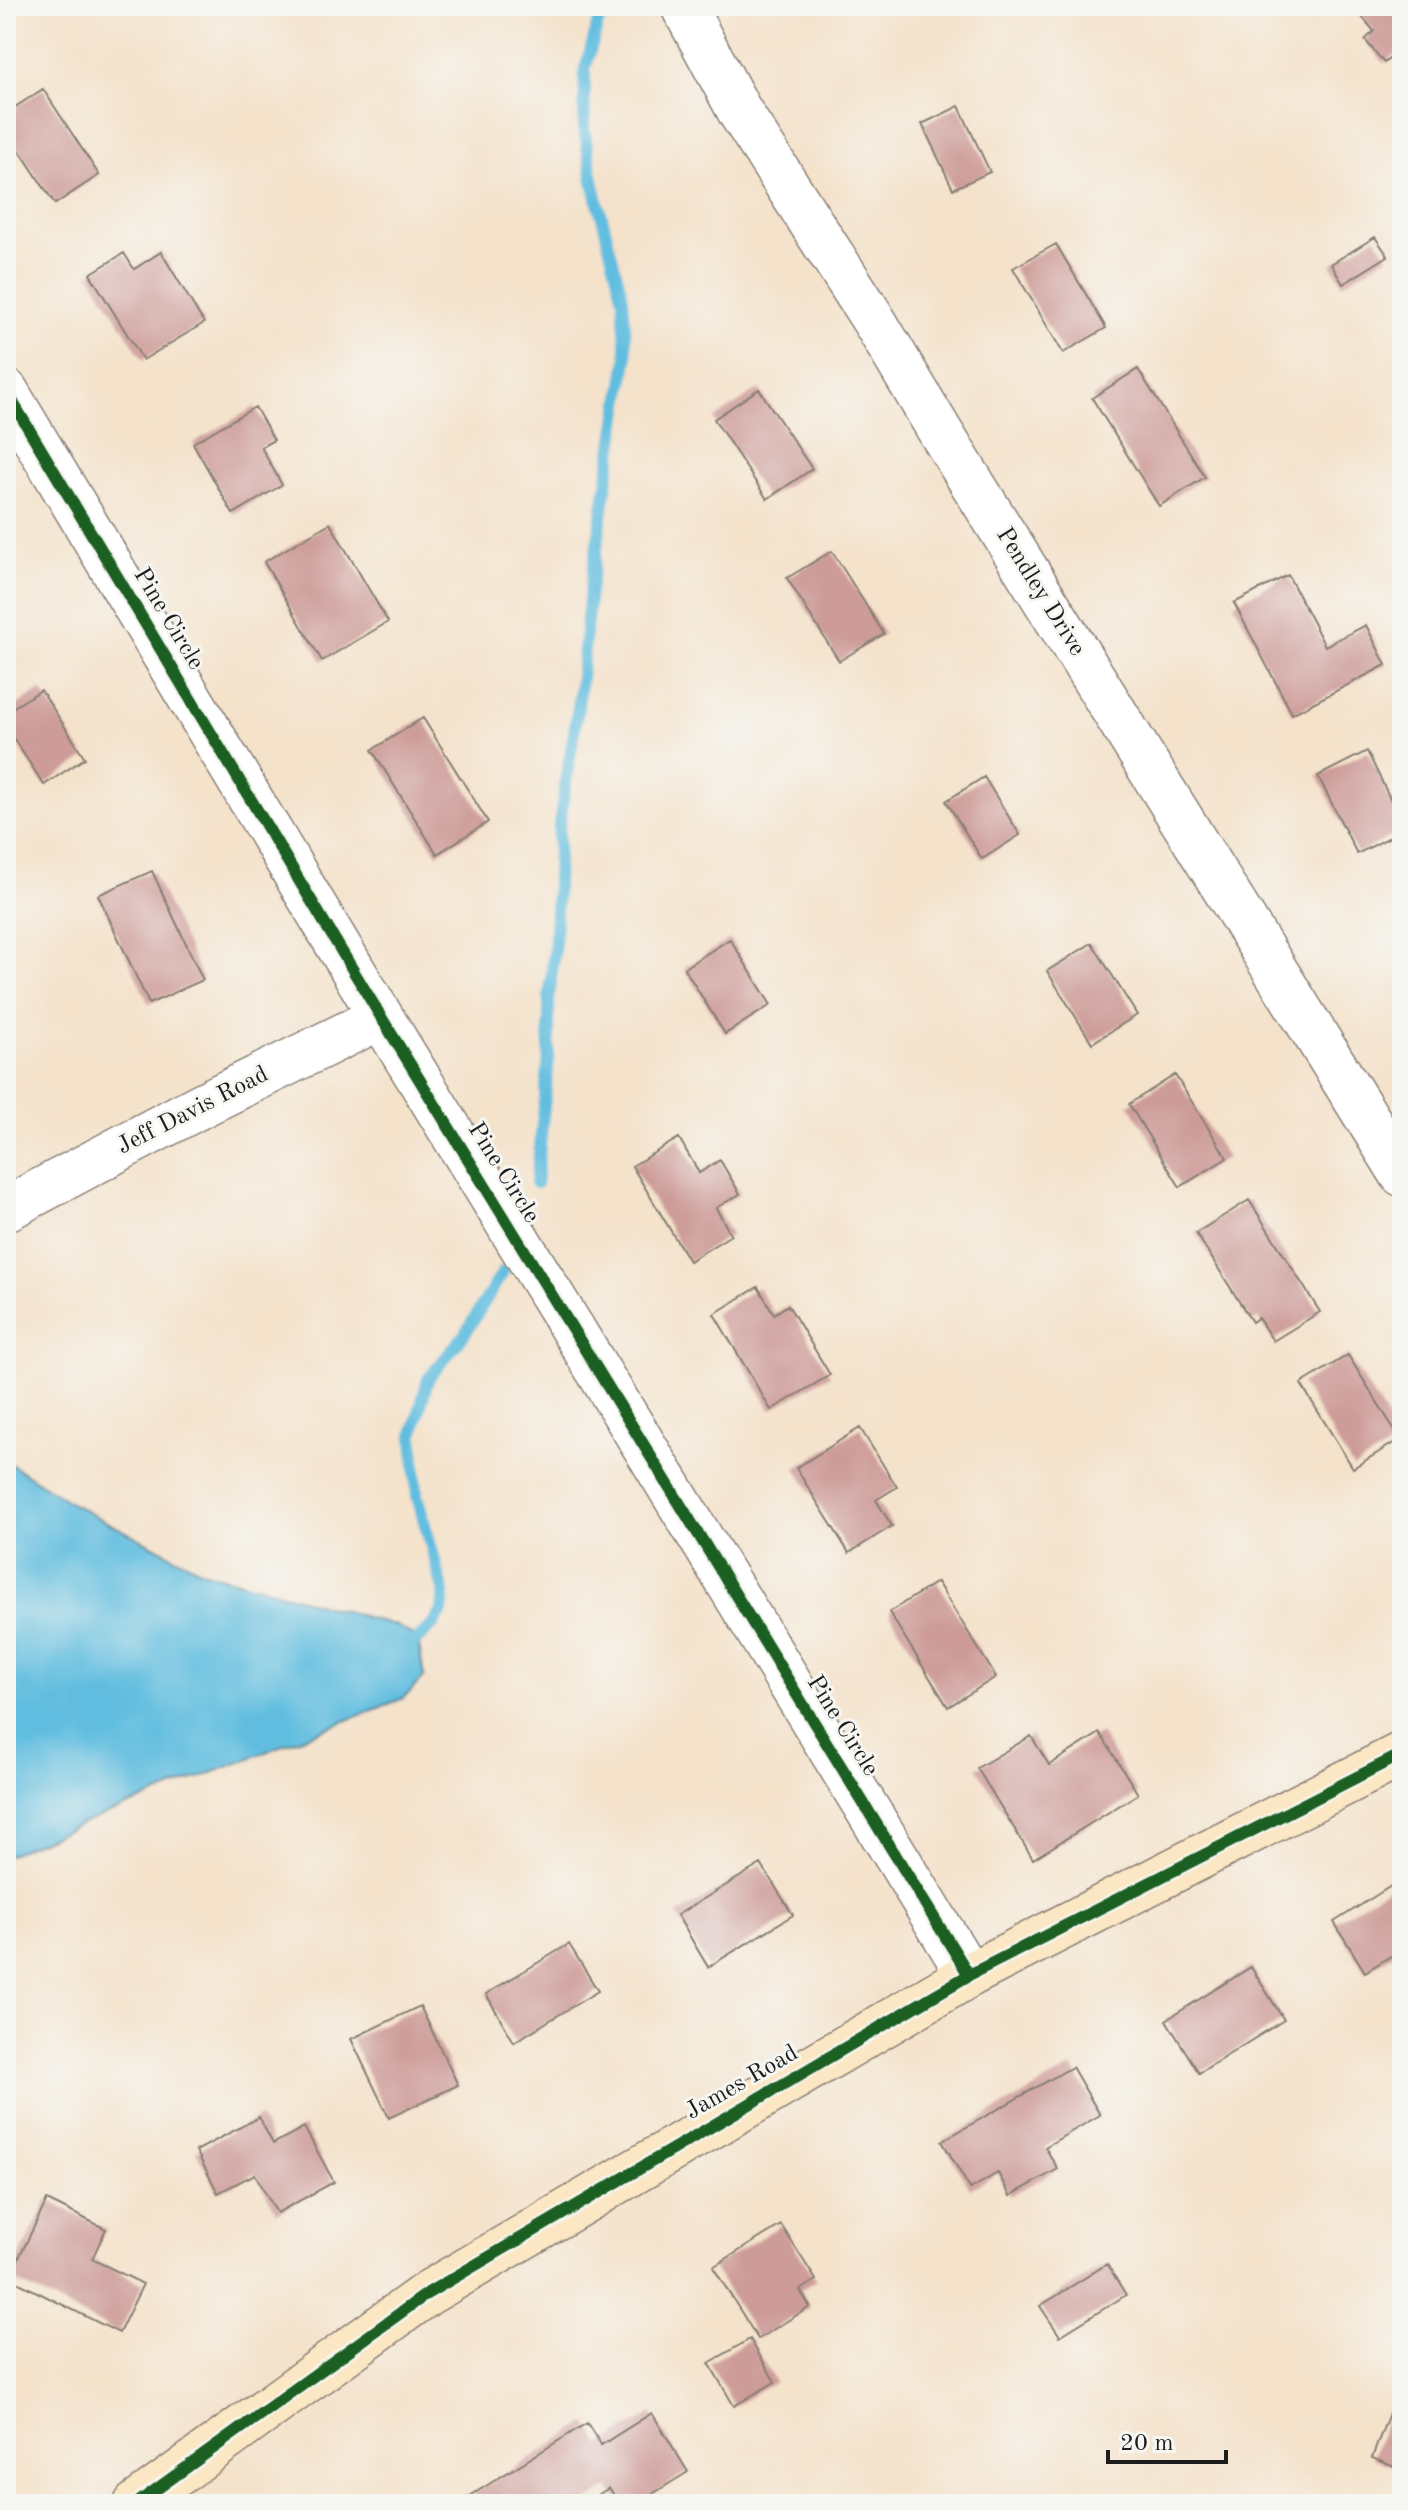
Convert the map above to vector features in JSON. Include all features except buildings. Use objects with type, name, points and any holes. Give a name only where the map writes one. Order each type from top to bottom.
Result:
[{"type":"street","name":"Pendley Drive","points":[[683,6],[740,112],[873,319],[1402,1174]]},
{"type":"street","name":"Pine Circle","points":[[6,391],[381,1017],[969,1975]]},
{"type":"street","name":"Jeff Davis Road","points":[[6,1209],[202,1105],[381,1017]]},
{"type":"street","name":"James Road","points":[[136,2504],[428,2293],[969,1975],[1402,1754]]},
{"type":"water","points":[[6,1461],[72,1504],[202,1571],[397,1626],[418,1639],[424,1677],[404,1698],[6,1856]]},
{"type":"waterway","points":[[536,1183],[549,1058],[549,999],[555,941],[559,824],[578,707],[590,590],[627,359],[623,299],[594,186],[584,129],[585,69],[603,6]]},
{"type":"waterway","points":[[418,1639],[442,1611],[444,1593],[417,1496],[413,1435],[428,1379],[464,1335],[503,1272]]},
{"type":"cycle path","points":[[6,391],[381,1017],[969,1975]]},
{"type":"cycle path","points":[[136,2504],[428,2293],[969,1975],[1402,1754]]}]
